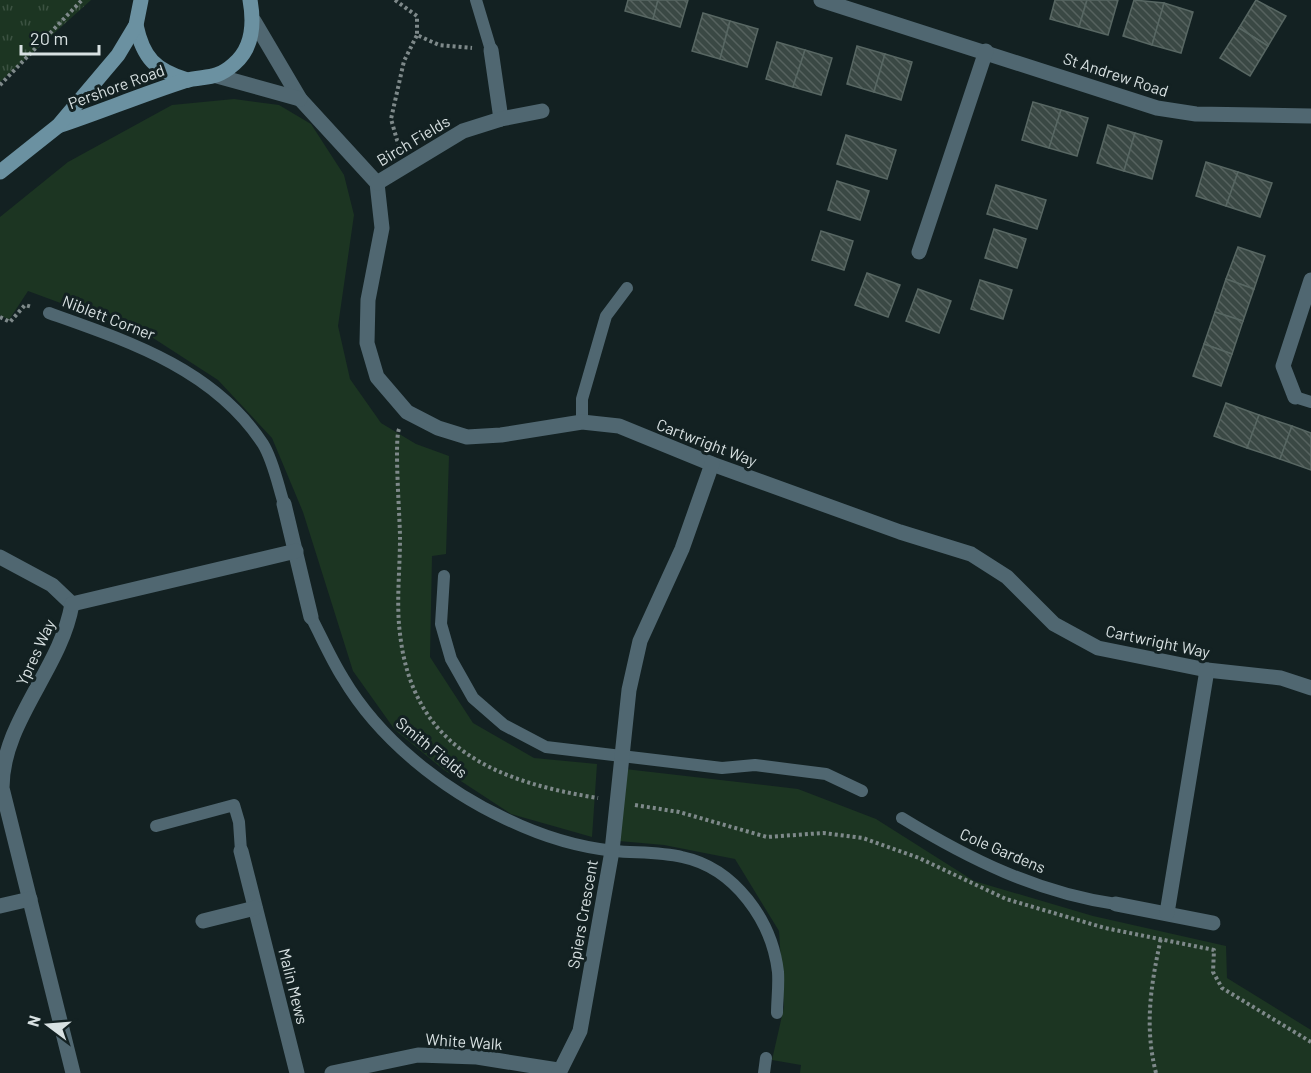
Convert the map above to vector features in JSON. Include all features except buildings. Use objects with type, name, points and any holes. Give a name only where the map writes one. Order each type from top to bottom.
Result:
[{"type":"main road","name":"Pershore Road","points":[[0,172],[58,126],[118,55],[136,25],[141,0]]},
{"type":"main road","points":[[217,76],[236,63],[245,50],[254,21],[250,0]]},
{"type":"main road","name":"Pershore Road","points":[[136,25],[140,45],[151,62],[167,74],[187,80]]},
{"type":"main road","name":"Pershore Road","points":[[58,126],[187,80],[217,76]]},
{"type":"street","name":"St Andrew Road","points":[[821,0],[986,51],[1157,108],[1196,114],[1311,116]]},
{"type":"street","points":[[254,21],[300,99],[377,183]]},
{"type":"street","points":[[491,50],[501,119]]},
{"type":"street","points":[[919,252],[986,51]]},
{"type":"street","points":[[217,76],[300,99]]},
{"type":"street","name":"Birch Fields","points":[[377,183],[462,131],[501,119],[542,111]]},
{"type":"street","name":"Cartwright Way","points":[[377,183],[382,228],[368,300],[367,343],[377,377],[407,412],[438,428],[467,436],[501,435],[582,422],[619,426],[712,464],[900,532],[971,554],[1007,577],[1054,624],[1098,648],[1207,670],[1281,678],[1311,688]]},
{"type":"street","points":[[1294,397],[1283,366],[1311,280]]},
{"type":"street","name":"Spiers Crescent","points":[[559,1072],[580,1031],[612,851],[629,690],[640,641],[682,549],[712,464]]},
{"type":"street","name":"Niblett Corner","points":[[284,504],[296,551]]},
{"type":"street","name":"Ypres Way","points":[[73,1073],[3,788],[2,765],[10,744],[64,638],[72,604],[296,551]]},
{"type":"street","name":"Smith Fields","points":[[296,551],[311,618]]},
{"type":"street","points":[[0,557],[52,585],[72,604]]},
{"type":"street","points":[[1167,913],[1207,670]]},
{"type":"street","name":"Malin Mews","points":[[242,851],[297,1073]]},
{"type":"street","points":[[0,906],[30,899]]},
{"type":"street","name":"Cole Gardens","points":[[1116,904],[1213,923]]},
{"type":"street","points":[[203,921],[255,908]]},
{"type":"street","name":"White Walk","points":[[332,1073],[418,1055],[477,1057],[559,1072]]},
{"type":"lane","points":[[476,0],[491,50]]},
{"type":"lane","points":[[582,422],[582,399],[606,316],[627,288]]},
{"type":"lane","name":"Niblett Corner","points":[[49,313],[135,343],[195,376],[227,403],[264,445],[284,504]]},
{"type":"lane","points":[[1294,397],[1311,402]]},
{"type":"lane","points":[[444,576],[441,624],[450,659],[473,698],[504,725],[546,747],[722,768],[755,765],[826,774],[862,791]]},
{"type":"lane","name":"Smith Fields","points":[[311,618],[343,679],[372,720],[396,745],[449,787],[504,819],[553,840],[612,851],[683,857],[717,870],[747,896],[772,945],[778,973],[777,1013]]},
{"type":"lane","points":[[156,826],[234,805],[242,851]]},
{"type":"lane","name":"Cole Gardens","points":[[902,818],[942,843],[1021,880],[1083,899],[1116,904]]},
{"type":"lane","points":[[764,1073],[766,1058]]},
{"type":"path","points":[[0,85],[82,0]]},
{"type":"path","points":[[395,0],[404,2],[417,16],[417,35],[404,61],[391,118],[398,146],[407,164]]},
{"type":"path","points":[[417,35],[438,45],[491,50]]},
{"type":"path","points":[[0,316],[10,322],[25,305],[49,313]]},
{"type":"path","points":[[617,802],[679,812],[767,837],[823,833],[864,838],[919,858],[1006,899],[1105,928],[1214,950],[1213,972],[1222,988],[1311,1042]]},
{"type":"path","points":[[1156,1073],[1148,1027],[1150,988],[1161,938]]},
{"type":"green space","points":[[0,0],[91,0],[0,82]]},
{"type":"green space","points":[[234,99],[279,105],[311,124],[344,175],[354,215],[338,326],[350,379],[381,423],[416,444],[449,456],[446,554],[432,556],[430,657],[473,723],[534,758],[597,764],[592,837],[511,814],[444,770],[395,730],[353,671],[303,512],[272,438],[218,380],[150,336],[28,291],[9,320],[0,315],[0,217],[68,162],[172,105]]},
{"type":"green space","points":[[625,769],[798,789],[876,819],[974,881],[1093,916],[1226,946],[1227,978],[1311,1030],[1311,1073],[800,1073],[801,1065],[772,1060],[784,1007],[779,931],[735,859],[664,845],[619,841]]}]
